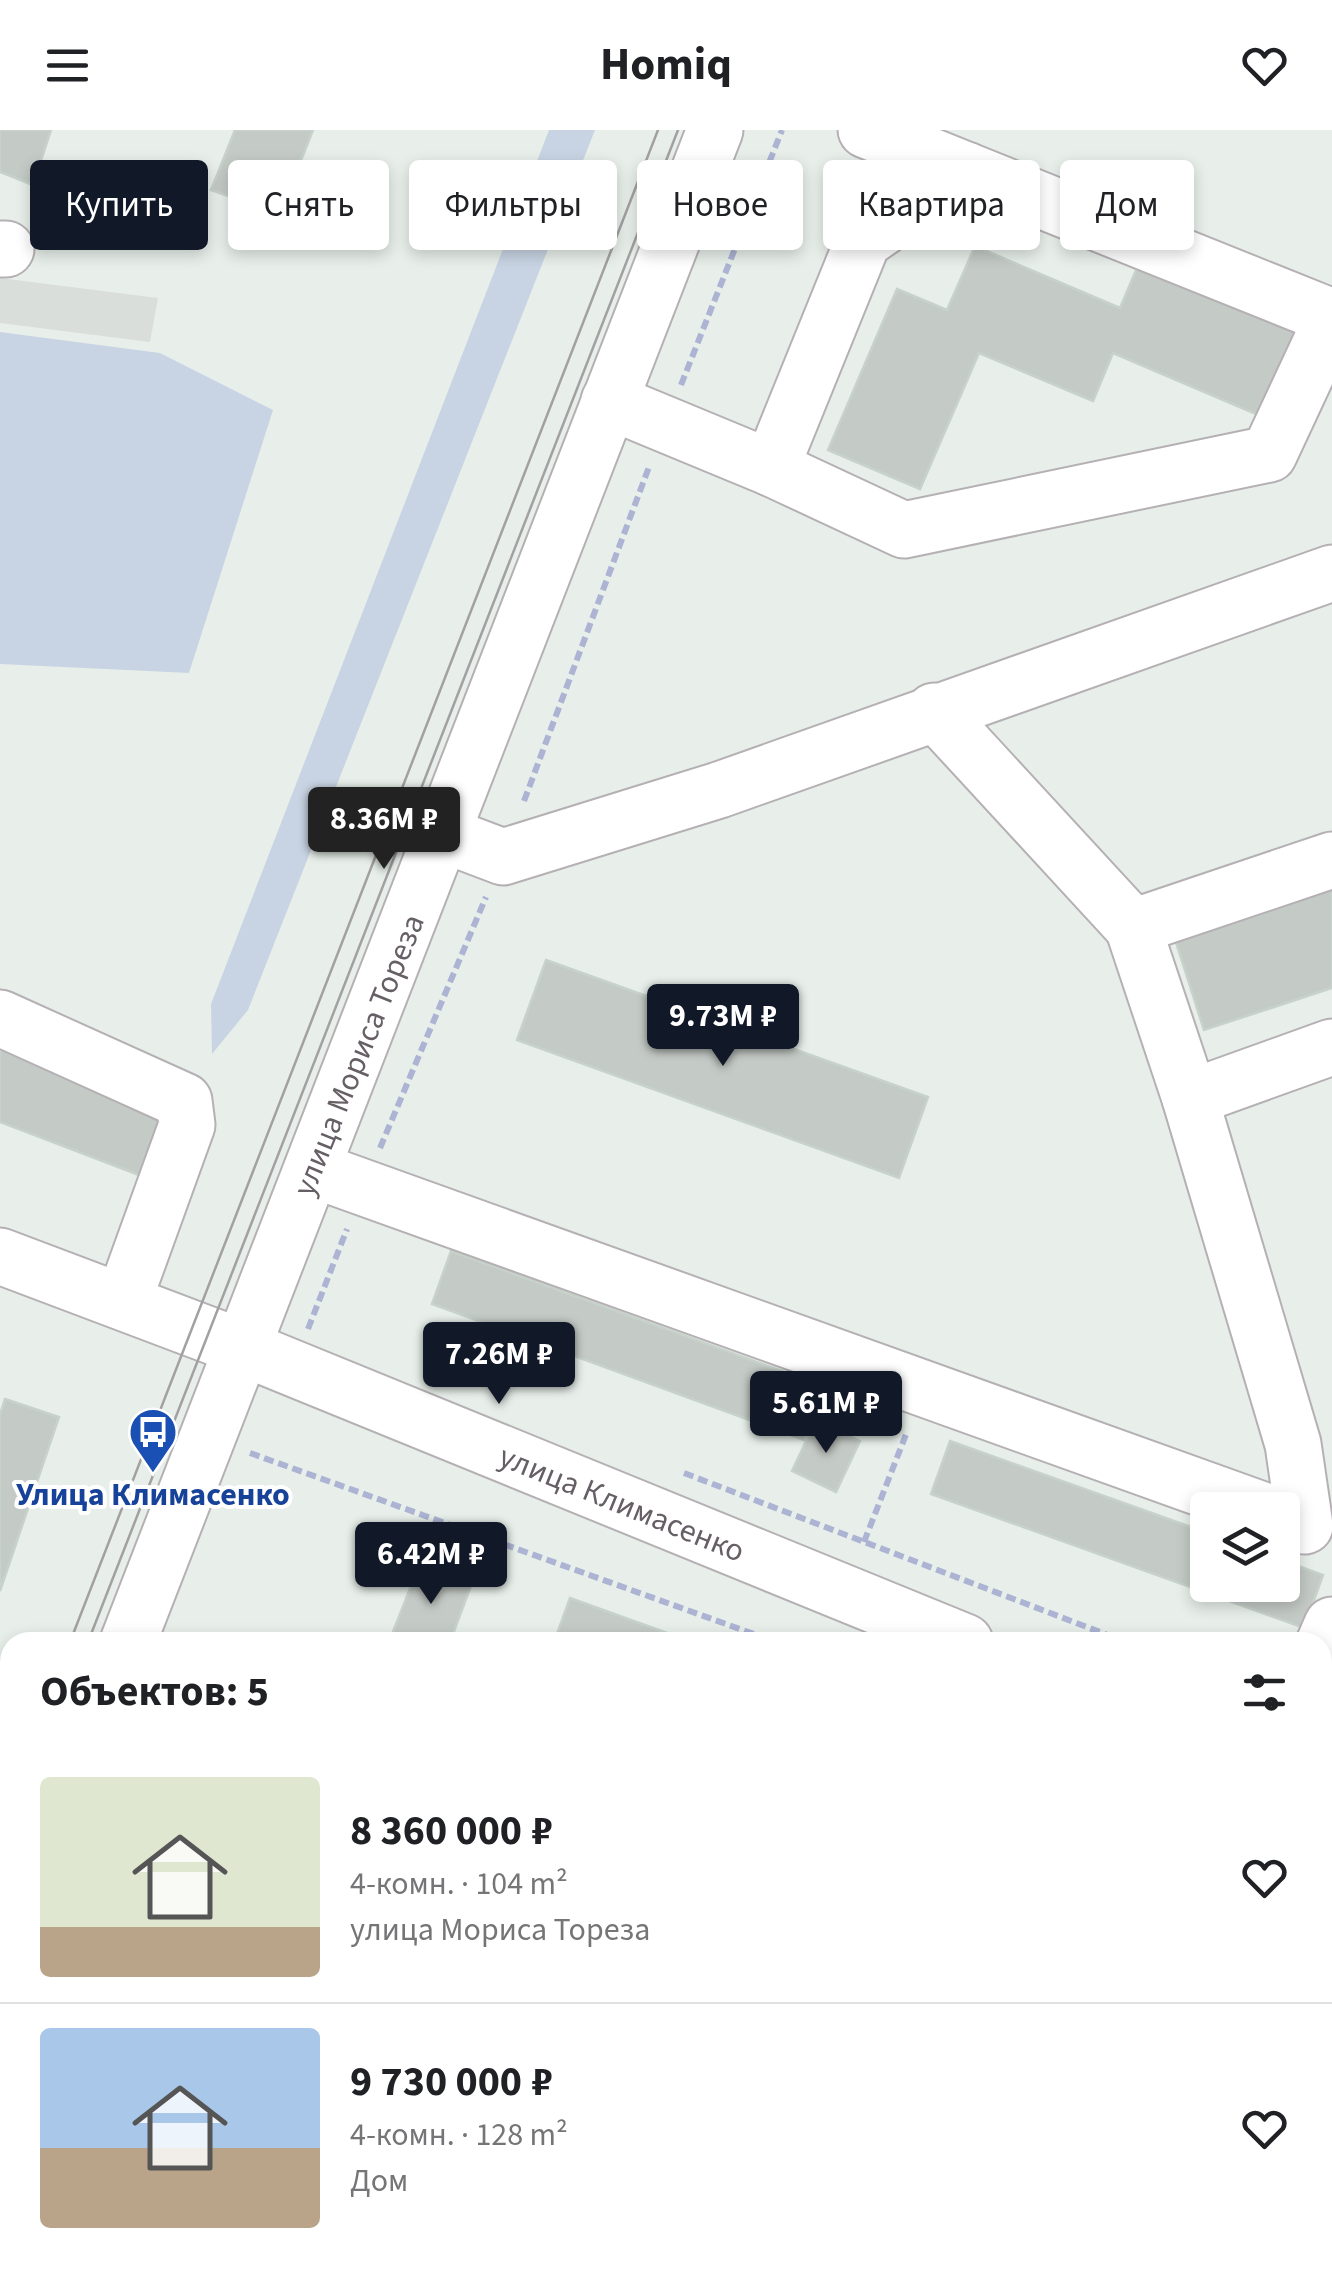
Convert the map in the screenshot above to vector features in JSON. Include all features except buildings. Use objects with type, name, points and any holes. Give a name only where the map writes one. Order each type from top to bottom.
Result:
[{"type":"street","name":"улица Мориса Тореза","points":[[132,1632],[444,835],[714,130]]},
{"type":"street","points":[[866,130],[941,160]]},
{"type":"street","points":[[610,401],[771,468],[904,530],[1269,454],[1332,318],[1040,200]]},
{"type":"street","points":[[771,468],[859,250]]},
{"type":"street","points":[[444,835],[503,857],[720,790],[934,711],[1332,574]]},
{"type":"street","points":[[934,711],[1133,927],[1190,1098],[1293,1444],[1294,1492]]},
{"type":"street","points":[[1133,927],[1332,860]]},
{"type":"street","points":[[0,1018],[184,1101],[187,1125],[123,1302]]},
{"type":"street","points":[[1190,1098],[1332,1047]]},
{"type":"street","points":[[312,1169],[1209,1492]]},
{"type":"street","name":"улица Климасенко","points":[[0,1256],[123,1302],[249,1329],[941,1632]]},
{"type":"path","points":[[307,1330],[503,857],[782,130]]},
{"type":"path","points":[[249,1329],[307,1330],[326,1337]]},
{"type":"path","points":[[864,1542],[924,1389]]},
{"type":"path","points":[[207,1437],[748,1632]]},
{"type":"path","points":[[678,1471],[1100,1632]]},
{"type":"shaded area","points":[[549,130],[595,130],[583,160],[537,160]]},
{"type":"shaded area","points":[[503,250],[548,250],[248,1010],[212,1054],[211,1004]]},
{"type":"shaded area","points":[[0,278],[158,298],[150,342],[0,323]]},
{"type":"shaded area","points":[[0,332],[160,353],[273,410],[189,673],[0,664]]},
{"type":"tram line","points":[[74,1632],[658,130]]},
{"type":"tram line","points":[[92,1632],[678,130]]},
{"type":"place","name":"Улица Климасенко","points":[[153,1474]]}]
